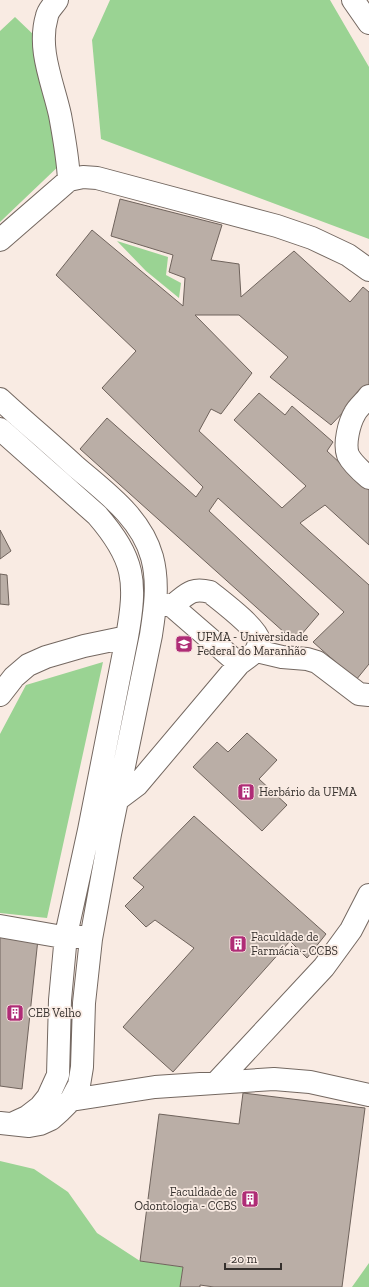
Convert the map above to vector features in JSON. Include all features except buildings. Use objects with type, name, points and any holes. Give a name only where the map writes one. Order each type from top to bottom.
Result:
[{"type":"street","points":[[57,0],[47,14],[44,38],[47,68],[60,114],[68,159],[69,180]]},
{"type":"street","points":[[353,0],[369,23]]},
{"type":"street","points":[[0,240],[69,180],[83,177],[97,178],[276,226],[312,238],[348,255],[369,270]]},
{"type":"street","points":[[369,396],[355,413],[349,428],[346,444],[348,456],[369,478]]},
{"type":"street","points":[[0,399],[118,502],[138,526],[147,541],[164,605],[151,636],[90,939],[84,1003],[82,1067],[79,1085],[71,1100],[51,1119],[40,1124],[29,1126],[5,1124]]},
{"type":"street","points":[[0,429],[97,515],[119,543],[126,557],[132,574],[133,591],[131,616],[127,637],[89,830],[66,935],[60,1000],[58,1075],[48,1097],[40,1107],[27,1117],[5,1124]]},
{"type":"street","points":[[117,800],[137,785],[259,645],[259,640],[254,630],[210,592],[192,590],[164,605]]},
{"type":"street","points":[[164,605],[247,658],[282,657],[307,659],[317,662],[358,694],[369,696]]},
{"type":"street","points":[[0,695],[14,677],[28,665],[46,657],[84,646],[127,637]]},
{"type":"street","points":[[217,1082],[324,967],[351,930],[369,895]]},
{"type":"street","points":[[0,926],[57,936],[66,935],[90,939]]},
{"type":"street","points":[[71,1100],[155,1087],[274,1079],[294,1080],[369,1095]]},
{"type":"green space","points":[[110,0],[330,0],[369,67],[369,239],[101,139],[92,40]]},
{"type":"green space","points":[[15,17],[36,37],[64,161],[0,222],[0,31]]},
{"type":"green space","points":[[117,241],[168,257],[166,275],[181,283],[179,298],[146,271]]},
{"type":"green space","points":[[103,662],[47,918],[0,913],[0,734],[26,685]]},
{"type":"green space","points":[[0,1161],[34,1169],[68,1192],[97,1233],[140,1261],[183,1267],[180,1287],[0,1287]]},
{"type":"green space","points":[[369,1263],[369,1287],[352,1287]]},
{"type":"place","name":"UFMA - Universidade Federal do Maranhão","points":[[184,644]]},
{"type":"place","name":"Herbário da UFMA","points":[[246,792]]},
{"type":"place","name":"Faculdade de Farmácia - CCBS","points":[[238,944]]},
{"type":"place","name":"CEB Velho","points":[[15,1013]]},
{"type":"place","name":"Faculdade de Odontologia - CCBS","points":[[250,1199]]}]
